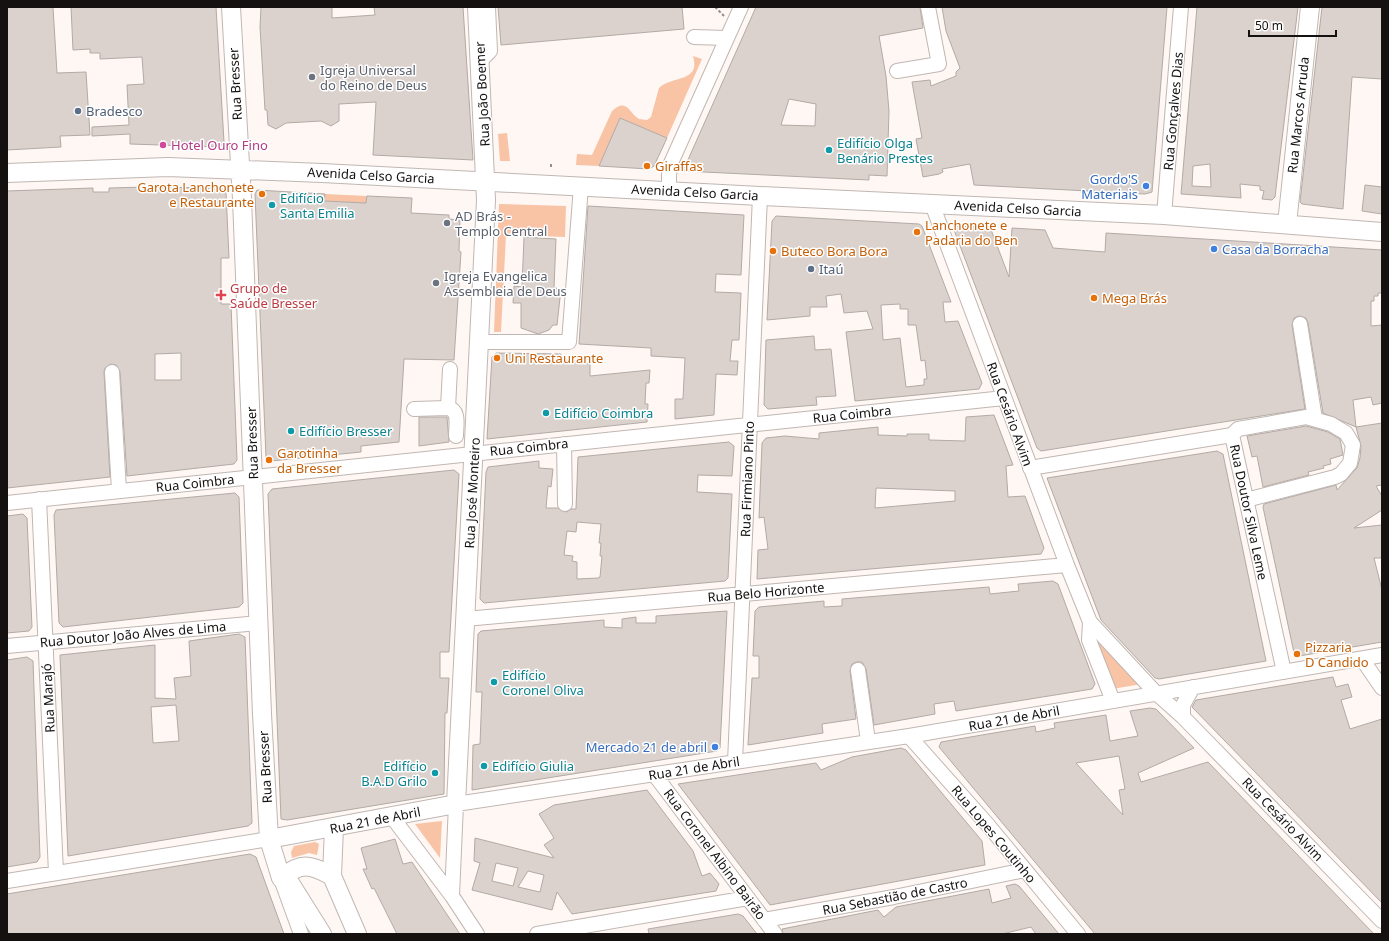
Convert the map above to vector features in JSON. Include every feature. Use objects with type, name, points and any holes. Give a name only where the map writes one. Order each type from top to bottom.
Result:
[{"type":"main road","name":"Rua Bresser","points":[[230,7],[240,170],[258,623],[269,839],[281,878],[290,883],[322,934]]},
{"type":"main road","name":"Rua João Boemer","points":[[477,7],[486,181]]},
{"type":"main road","name":"Rua Marcos Arruda","points":[[1287,224],[1310,7]]},
{"type":"main road","name":"Avenida Celso Garcia","points":[[7,173],[132,168],[240,170],[1164,215],[1382,232]]},
{"type":"main road","name":"Rua José Monteiro","points":[[456,804],[486,181]]},
{"type":"main road","name":"Rua 21 de Abril","points":[[269,839],[456,804]]},
{"type":"main road","points":[[334,827],[332,876],[357,934]]},
{"type":"main road","points":[[281,878],[294,868],[304,866],[317,868],[332,876]]},
{"type":"street","points":[[480,62],[490,51],[488,7]]},
{"type":"street","points":[[669,191],[671,163],[741,7]]},
{"type":"street","points":[[897,70],[939,64],[928,7]]},
{"type":"street","name":"Rua Gonçalves Dias","points":[[1164,215],[1181,7]]},
{"type":"street","points":[[694,38],[726,38]]},
{"type":"street","points":[[479,342],[569,342],[581,186]]},
{"type":"street","name":"Rua Firmiano Pinto","points":[[735,762],[760,196]]},
{"type":"street","name":"Rua Cesário Alvim","points":[[932,204],[1030,468],[1090,622],[1155,692],[1183,717],[1382,921]]},
{"type":"street","points":[[1300,324],[1315,419]]},
{"type":"street","points":[[448,408],[450,369]]},
{"type":"street","points":[[112,372],[119,490]]},
{"type":"street","name":"Rua Coimbra","points":[[7,502],[1004,398]]},
{"type":"street","points":[[414,409],[453,409],[456,413],[456,436]]},
{"type":"street","points":[[1232,435],[1238,429],[1306,417],[1331,424],[1346,433],[1352,440],[1353,454],[1350,464],[1341,474],[1335,477],[1246,500]]},
{"type":"street","name":"Rua Doutor Silva Leme","points":[[1030,468],[1232,435],[1284,672]]},
{"type":"street","points":[[564,444],[565,504]]},
{"type":"street","name":"Rua Marajó","points":[[39,499],[56,873]]},
{"type":"street","name":"Rua Belo Horizonte","points":[[465,619],[1067,565]]},
{"type":"street","name":"Rua Cesário Alvim","points":[[1090,622],[1089,640],[1113,701]]},
{"type":"street","name":"Rua Doutor João Alves de Lima","points":[[7,646],[258,623]]},
{"type":"street","name":"Rua 21 de Abril","points":[[456,804],[909,736],[1113,701],[1155,692],[1382,655]]},
{"type":"street","points":[[1362,658],[1382,688]]},
{"type":"street","points":[[858,670],[868,741]]},
{"type":"street","points":[[1183,717],[1183,705],[1193,686]]},
{"type":"street","name":"Rua Lopes Coutinho","points":[[909,736],[1025,870],[1078,934]]},
{"type":"street","name":"Rua Coronel Albino Bairão","points":[[654,774],[775,934]]},
{"type":"street","points":[[452,896],[456,804]]},
{"type":"street","points":[[392,817],[452,896],[477,934]]},
{"type":"street","name":"Rua 21 de Abril","points":[[7,881],[269,839]]},
{"type":"street","name":"Rua Sebastião de Castro","points":[[764,920],[894,898],[1025,870]]},
{"type":"street","name":"Rua Bresser","points":[[281,878],[301,934]]},
{"type":"street","points":[[536,934],[748,898]]},
{"type":"shaded area","points":[[693,56],[702,59],[667,138],[620,118],[599,166],[576,165],[577,154],[592,155],[612,111],[617,107],[624,106],[639,119],[647,120],[651,117],[659,88],[671,81],[689,75],[693,71]]},
{"type":"shaded area","points":[[507,133],[510,161],[500,161],[498,134]]},
{"type":"shaded area","points":[[325,194],[367,196],[366,203],[324,201]]},
{"type":"shaded area","points":[[499,204],[566,206],[565,237],[506,235],[501,332],[494,332]]},
{"type":"shaded area","points":[[1094,633],[1142,684],[1112,689]]},
{"type":"shaded area","points":[[442,821],[440,858],[415,824]]},
{"type":"shaded area","points":[[315,842],[319,844],[317,855],[309,853],[292,858],[291,852],[294,846]]},
{"type":"building","points":[[7,7],[53,7],[57,73],[86,72],[90,135],[60,136],[61,147],[7,150]]},
{"type":"building","points":[[71,7],[216,7],[224,142],[220,147],[130,144],[130,134],[92,136],[92,127],[129,125],[127,85],[144,84],[142,57],[100,59],[100,53],[90,53],[90,49],[73,50]]},
{"type":"building","points":[[261,7],[332,7],[332,18],[375,15],[374,7],[463,7],[473,160],[373,155],[376,102],[339,104],[339,121],[331,126],[321,121],[286,123],[276,129],[268,125],[267,110],[265,110],[260,27]]},
{"type":"building","points":[[498,7],[682,7],[684,29],[501,45]]},
{"type":"building","points":[[756,7],[920,7],[923,28],[879,36],[886,76],[889,111],[887,176],[869,175],[869,180],[683,171]],"holes":[[[789,99],[816,104],[815,126],[781,125]]]},
{"type":"building","points":[[942,7],[1167,7],[1152,192],[1145,194],[974,185],[970,164],[942,169],[943,172],[939,174],[923,177],[916,139],[922,138],[912,82],[930,80],[931,86],[956,76],[956,72],[960,68],[946,31]]},
{"type":"building","points":[[1197,7],[1298,7],[1275,197],[1272,200],[1262,199],[1264,191],[1260,190],[1260,186],[1240,184],[1241,198],[1181,194]],"holes":[[[1210,164],[1211,187],[1192,186],[1193,166]]]},
{"type":"building","points":[[1322,7],[1382,7],[1382,79],[1352,77],[1343,209],[1302,204],[1300,202]]},
{"type":"building","points":[[620,118],[667,138],[654,166],[649,169],[599,166]]},
{"type":"building","points":[[1365,185],[1382,187],[1382,214],[1362,211]]},
{"type":"building","points":[[146,187],[221,188],[226,192],[229,258],[221,258],[221,304],[231,304],[237,460],[234,464],[127,476],[120,372],[116,365],[111,364],[105,368],[104,372],[110,477],[7,488],[7,191],[93,188],[93,192],[109,192],[109,188]],"holes":[[[181,353],[181,380],[155,380],[155,354]]]},
{"type":"building","points":[[257,190],[325,194],[324,201],[366,203],[367,196],[412,198],[411,213],[449,215],[449,219],[460,220],[459,251],[461,252],[454,360],[404,359],[399,442],[361,446],[361,452],[271,461],[266,457],[255,194]]},
{"type":"building","points":[[588,206],[744,215],[741,275],[716,274],[715,292],[741,293],[739,340],[732,340],[730,361],[738,361],[737,375],[716,374],[714,415],[675,419],[675,399],[683,399],[685,358],[651,356],[651,348],[579,344]]},
{"type":"building","points":[[776,216],[919,224],[922,226],[951,302],[943,302],[945,322],[958,321],[982,383],[979,389],[855,401],[846,332],[873,329],[867,311],[844,313],[841,294],[826,296],[827,307],[810,307],[810,316],[767,320],[772,221]],"holes":[[[900,304],[900,309],[908,309],[908,325],[916,325],[921,361],[925,360],[927,379],[924,379],[924,385],[906,387],[900,338],[883,340],[881,305]]]},
{"type":"building","points":[[958,226],[990,227],[1009,277],[1012,228],[1045,230],[1053,248],[1105,252],[1106,233],[1382,250],[1382,293],[1378,293],[1378,296],[1374,296],[1374,301],[1371,301],[1371,326],[1382,325],[1382,403],[1373,405],[1371,397],[1353,400],[1356,427],[1323,413],[1308,323],[1306,318],[1299,316],[1294,318],[1292,325],[1305,409],[1041,451],[1037,448],[954,230]]},
{"type":"building","points":[[524,237],[556,239],[554,288],[561,289],[557,325],[553,325],[549,330],[538,334],[521,328],[521,303],[513,303],[514,286],[522,287]]},
{"type":"building","points":[[814,336],[815,350],[831,349],[836,396],[816,397],[817,405],[768,409],[764,405],[766,340]]},
{"type":"building","points":[[496,353],[561,354],[561,360],[583,361],[583,363],[590,364],[590,376],[650,370],[649,383],[646,383],[645,404],[648,404],[647,422],[487,439],[492,357]]},
{"type":"building","points":[[994,415],[1013,465],[1006,466],[1008,497],[1025,496],[1044,548],[1041,554],[757,579],[758,550],[768,549],[764,517],[759,518],[762,443],[766,438],[785,436],[819,439],[819,433],[878,427],[878,435],[907,436],[907,434],[929,434],[929,440],[965,441],[966,417]],"holes":[[[876,488],[955,491],[955,501],[875,508]]]},
{"type":"building","points":[[419,417],[447,417],[449,442],[419,446]]},
{"type":"building","points":[[1382,423],[1382,485],[1376,486],[1382,496],[1382,510],[1354,528],[1382,525],[1382,558],[1374,558],[1382,590],[1382,642],[1299,656],[1294,653],[1263,507],[1264,504],[1336,485],[1337,490],[1357,468],[1361,446],[1356,427]]},
{"type":"building","points":[[1306,426],[1328,432],[1340,439],[1343,455],[1330,459],[1331,464],[1323,466],[1324,468],[1308,472],[1309,475],[1263,487],[1257,456],[1252,457],[1247,436]]},
{"type":"building","points":[[729,442],[734,446],[732,476],[698,475],[697,492],[732,494],[728,578],[725,581],[484,603],[480,599],[486,472],[488,467],[539,461],[539,468],[553,469],[551,487],[548,486],[546,508],[558,508],[566,512],[571,509],[576,509],[578,457]],"holes":[[[577,522],[601,524],[599,543],[601,543],[600,556],[602,556],[600,577],[577,579],[577,562],[572,561],[573,556],[564,555],[567,531],[576,532]]]},
{"type":"building","points":[[1217,451],[1223,454],[1266,661],[1159,679],[1155,678],[1101,620],[1047,478]]},
{"type":"building","points":[[454,470],[459,474],[449,652],[440,652],[440,678],[449,678],[447,713],[445,713],[444,794],[287,820],[281,819],[268,494],[272,489]]},
{"type":"building","points":[[235,493],[239,497],[243,603],[239,607],[63,627],[59,623],[54,515],[56,510]]},
{"type":"building","points":[[23,514],[27,518],[32,627],[29,631],[7,633],[7,516]]},
{"type":"building","points":[[1053,581],[1058,584],[1095,684],[1092,689],[956,711],[954,701],[934,704],[935,714],[874,725],[866,669],[862,662],[856,662],[852,664],[850,671],[856,719],[822,724],[823,733],[748,745],[752,678],[759,678],[759,656],[753,656],[755,611],[759,607],[824,601],[824,607],[842,606],[842,599],[989,587],[990,594],[1019,591],[1018,584]]},
{"type":"building","points":[[727,611],[720,748],[717,751],[472,790],[473,745],[480,744],[482,692],[476,692],[478,634],[481,631],[604,620],[604,627],[622,628],[622,619],[636,617],[636,623],[656,623],[656,616]]},
{"type":"building","points":[[239,634],[245,637],[252,823],[248,826],[68,856],[60,655],[155,645],[155,698],[176,699],[174,678],[191,676],[189,641]],"holes":[[[176,705],[179,741],[153,743],[151,707]]]},
{"type":"building","points":[[27,657],[33,661],[40,857],[37,862],[7,867],[7,660]]},
{"type":"building","points":[[1333,677],[1336,687],[1348,684],[1352,697],[1341,700],[1350,729],[1382,719],[1382,903],[1192,707],[1196,700]]},
{"type":"building","points":[[1150,708],[1156,709],[1194,748],[1138,773],[1141,782],[1208,762],[1374,934],[1095,934],[939,747],[941,742],[1035,726],[1036,732],[1055,728],[1054,723],[1106,715],[1110,741],[1138,736],[1130,711]],"holes":[[[1119,756],[1125,789],[1119,790],[1123,815],[1076,763]]]},
{"type":"building","points":[[901,748],[906,750],[982,841],[985,865],[770,905],[678,784],[816,763],[821,770],[852,757]]},
{"type":"building","points":[[647,790],[693,851],[702,876],[710,873],[719,884],[716,891],[572,914],[557,892],[552,910],[472,890],[480,863],[474,861],[475,838],[554,858],[544,845],[554,838],[539,814],[554,805]],"holes":[[[496,863],[518,868],[513,886],[492,881]],[[528,871],[544,875],[540,892],[518,887]]]},
{"type":"building","points":[[395,839],[403,864],[412,862],[460,934],[397,934],[374,888],[372,889],[363,869],[367,869],[361,848]]},
{"type":"building","points":[[250,854],[256,857],[284,934],[7,934],[7,894]]},
{"type":"building","points":[[1015,884],[1019,886],[1059,934],[1036,934],[1031,927],[1002,934],[783,934],[782,929],[878,910],[884,917],[896,907],[989,889],[992,903],[1011,898],[1006,886]]},
{"type":"building","points":[[738,914],[743,916],[757,934],[649,934],[648,929]]},
{"type":"place","name":"Igreja Universal do Reino de Deus","points":[[312,77]]},
{"type":"place","name":"Bradesco","points":[[78,111]]},
{"type":"place","name":"Hotel Ouro Fino","points":[[163,145]]},
{"type":"place","name":"Edifício Olga Benário Prestes","points":[[829,150]]},
{"type":"place","name":"Giraffas","points":[[647,166]]},
{"type":"place","name":"Gordo'S Materiais","points":[[1146,186]]},
{"type":"place","name":"Garota Lanchonete e Restaurante","points":[[262,194]]},
{"type":"place","name":"Edifício Santa Emilia","points":[[272,205]]},
{"type":"place","name":"AD Brás - Templo Central","points":[[447,223]]},
{"type":"place","name":"Lanchonete e Padaria do Ben","points":[[917,232]]},
{"type":"place","name":"Casa da Borracha","points":[[1214,249]]},
{"type":"place","name":"Buteco Bora Bora","points":[[773,251]]},
{"type":"place","name":"Itaú","points":[[811,269]]},
{"type":"place","name":"Igreja Evangelica Assembleia de Deus","points":[[436,283]]},
{"type":"place","name":"Grupo de Saúde Bresser","points":[[221,295]]},
{"type":"place","name":"Mega Brás","points":[[1094,298]]},
{"type":"place","name":"Uni Restaurante","points":[[497,358]]},
{"type":"place","name":"Edifício Coimbra","points":[[546,413]]},
{"type":"place","name":"Edifício Bresser","points":[[291,431]]},
{"type":"place","name":"Garotinha da Bresser","points":[[269,460]]},
{"type":"place","name":"Pizzaria D Candido","points":[[1297,654]]},
{"type":"place","name":"Edifício Coronel Oliva","points":[[494,682]]},
{"type":"place","name":"Mercado 21 de abril","points":[[715,747]]},
{"type":"place","name":"Edifício Giulia","points":[[484,766]]},
{"type":"place","name":"Edifício B.A.D Grilo","points":[[435,773]]}]
